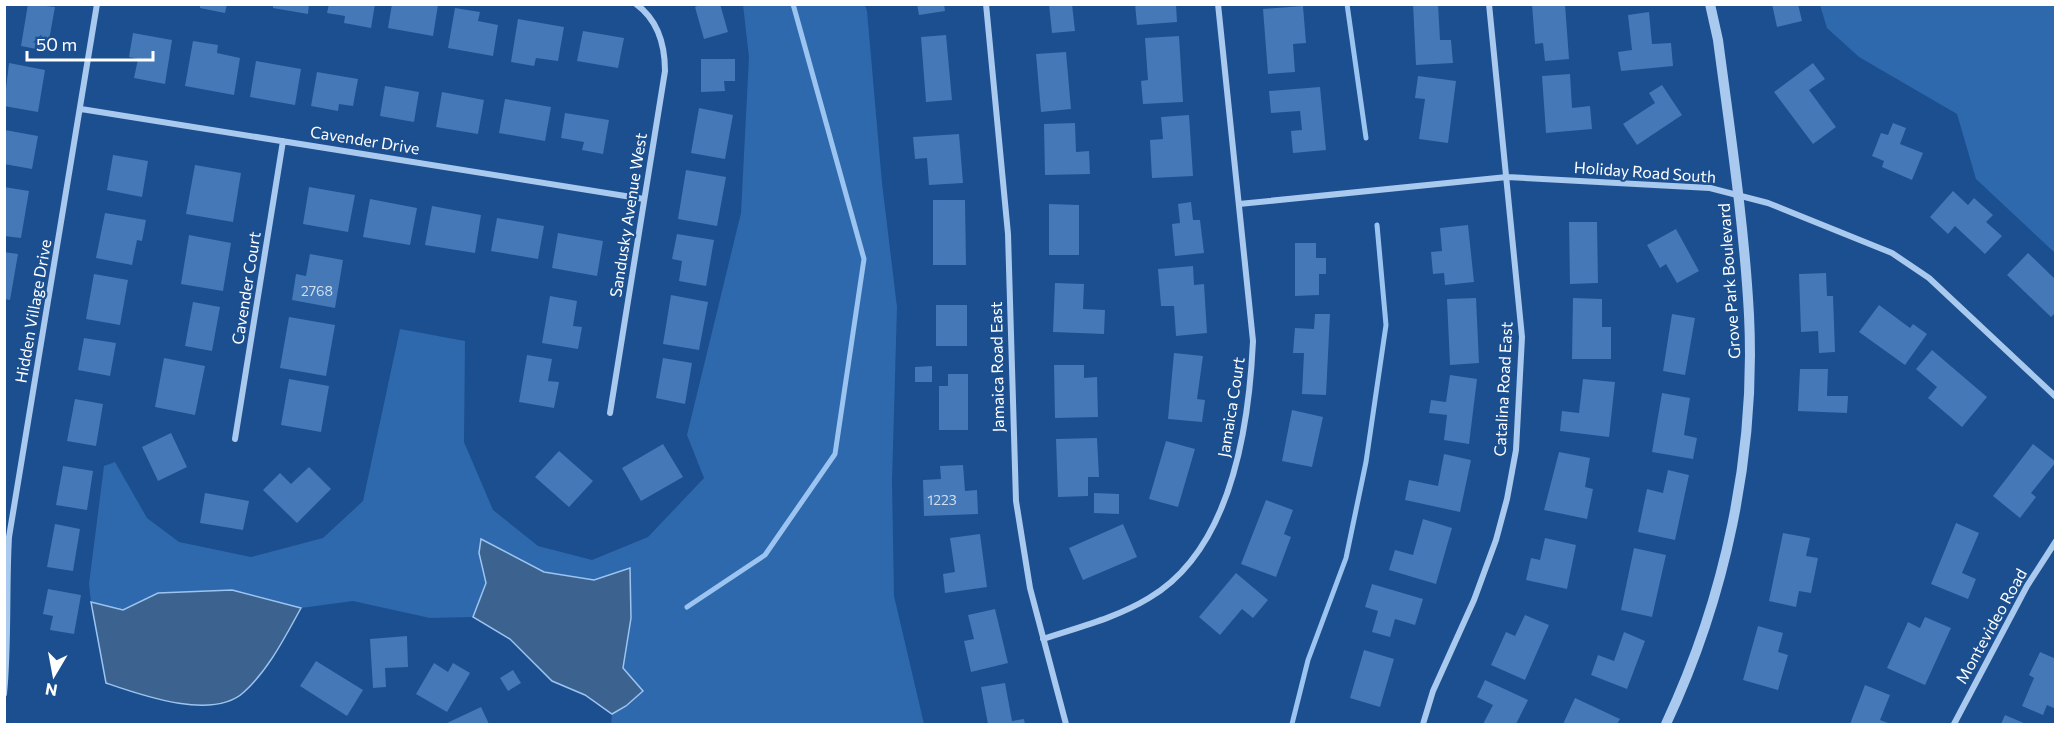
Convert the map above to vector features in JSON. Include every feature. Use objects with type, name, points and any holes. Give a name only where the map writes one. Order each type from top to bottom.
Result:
[{"type":"street","name":"Hidden Village Drive","points":[[4,694],[9,645],[6,587],[9,537],[97,4]]},
{"type":"street","name":"Sandusky Avenue West","points":[[610,412],[664,71],[662,40],[654,23],[636,4]]},
{"type":"street","name":"Jamaica Road East","points":[[986,4],[1008,234],[1016,501],[1021,546],[1042,639],[1066,724]]},
{"type":"street","name":"Jamaica Court","points":[[1042,639],[1118,616],[1152,597],[1179,576],[1201,547],[1233,474],[1251,386],[1253,341],[1218,4]]},
{"type":"street","name":"Catalina Road East","points":[[1423,724],[1432,691],[1474,600],[1496,540],[1516,450],[1522,337],[1489,4]]},
{"type":"street","name":"Grove Park Boulevard","points":[[1666,724],[1681,692],[1721,574],[1733,520],[1746,440],[1749,316],[1738,195],[1718,39],[1710,4]]},
{"type":"street","name":"Cavender Drive","points":[[81,110],[644,199]]},
{"type":"street","name":"Cavender Court","points":[[235,439],[283,141]]},
{"type":"street","name":"Holiday Road South","points":[[1239,204],[1507,177],[1710,188],[1768,203],[1892,253],[1929,279],[2055,397]]},
{"type":"street","name":"Montevideo Road","points":[[1954,724],[2027,586],[2055,541]]},
{"type":"shaded area","points":[[743,5],[865,5],[867,11],[882,183],[897,307],[892,481],[894,596],[924,724],[611,724],[612,714],[626,706],[623,668],[631,618],[630,568],[594,580],[544,572],[481,540],[479,553],[486,583],[473,617],[430,618],[353,601],[301,608],[232,590],[158,593],[123,610],[91,602],[89,584],[104,466],[115,462],[147,518],[179,542],[251,557],[323,538],[363,501],[400,329],[465,341],[464,442],[493,510],[538,546],[592,560],[648,537],[704,478],[687,435],[741,213],[749,57]]},
{"type":"shaded area","points":[[1820,5],[2055,5],[2055,253],[1976,179],[1957,114],[1859,57],[1827,28]]},
{"type":"shaded area","points":[[481,539],[544,572],[594,580],[630,568],[631,618],[623,668],[643,691],[626,706],[612,714],[585,695],[552,681],[510,639],[473,617],[486,583],[479,553]]},
{"type":"shaded area","points":[[232,590],[301,608],[269,663],[244,692],[231,700],[214,705],[196,705],[157,699],[106,683],[91,602],[123,610],[158,593]]},
{"type":"building","points":[[28,4],[55,7],[47,51],[21,46]]},
{"type":"building","points":[[200,4],[227,4],[225,13],[200,8]]},
{"type":"building","points":[[273,4],[309,4],[308,14],[273,8]]},
{"type":"building","points":[[329,4],[375,4],[371,28],[344,23],[345,16],[327,13]]},
{"type":"building","points":[[392,4],[438,5],[433,36],[388,28]]},
{"type":"building","points":[[702,4],[720,4],[728,32],[704,39],[695,7]]},
{"type":"building","points":[[917,4],[944,4],[945,11],[919,15]]},
{"type":"building","points":[[1049,4],[1072,4],[1075,31],[1052,33]]},
{"type":"building","points":[[1135,4],[1176,4],[1177,22],[1137,25]]},
{"type":"building","points":[[1413,4],[1438,4],[1440,40],[1451,40],[1453,63],[1416,65]]},
{"type":"building","points":[[1532,4],[1565,4],[1569,59],[1545,61],[1543,43],[1535,44]]},
{"type":"building","points":[[1772,4],[1798,4],[1802,21],[1777,27]]},
{"type":"building","points":[[1303,6],[1306,43],[1293,44],[1295,72],[1268,74],[1263,9]]},
{"type":"building","points":[[455,8],[480,12],[478,21],[498,25],[493,56],[448,48]]},
{"type":"building","points":[[1649,12],[1652,44],[1671,43],[1673,66],[1621,71],[1618,52],[1632,50],[1628,15]]},
{"type":"building","points":[[518,19],[564,27],[558,61],[536,58],[534,66],[511,62]]},
{"type":"building","points":[[583,31],[624,38],[618,68],[577,61]]},
{"type":"building","points":[[133,33],[172,40],[165,84],[134,78],[138,59],[129,57]]},
{"type":"building","points":[[946,35],[952,100],[926,102],[921,37]]},
{"type":"building","points":[[1179,36],[1183,102],[1143,104],[1141,81],[1148,80],[1145,38]]},
{"type":"building","points":[[193,41],[218,45],[217,53],[240,58],[234,95],[185,86]]},
{"type":"building","points":[[1066,52],[1071,109],[1041,112],[1036,54]]},
{"type":"building","points":[[701,59],[735,59],[735,81],[724,81],[725,91],[701,92]]},
{"type":"building","points":[[256,61],[301,69],[295,105],[250,97]]},
{"type":"building","points":[[9,63],[45,70],[38,112],[4,106]]},
{"type":"building","points":[[1813,63],[1825,79],[1809,90],[1836,127],[1813,144],[1774,92]]},
{"type":"building","points":[[317,72],[358,79],[353,106],[339,104],[338,111],[311,106]]},
{"type":"building","points":[[1570,74],[1572,108],[1590,106],[1592,129],[1546,133],[1542,76]]},
{"type":"building","points":[[1418,76],[1456,81],[1448,143],[1419,139],[1425,99],[1415,98]]},
{"type":"building","points":[[1662,85],[1682,115],[1637,145],[1623,124],[1655,103],[1649,93]]},
{"type":"building","points":[[385,86],[419,92],[414,122],[380,116]]},
{"type":"building","points":[[1320,87],[1326,150],[1293,153],[1291,131],[1302,130],[1300,111],[1271,113],[1269,91]]},
{"type":"building","points":[[442,92],[484,100],[478,134],[436,127]]},
{"type":"building","points":[[505,99],[551,107],[545,141],[499,133]]},
{"type":"building","points":[[699,108],[733,115],[725,159],[691,153]]},
{"type":"building","points":[[565,113],[609,120],[603,154],[582,150],[584,142],[561,138]]},
{"type":"building","points":[[1189,115],[1193,176],[1152,178],[1150,140],[1163,139],[1161,117]]},
{"type":"building","points":[[1075,123],[1076,152],[1089,151],[1090,174],[1045,175],[1044,124]]},
{"type":"building","points":[[1893,123],[1906,128],[1900,144],[1923,153],[1912,180],[1882,167],[1884,161],[1872,156],[1881,133],[1888,135]]},
{"type":"building","points":[[5,130],[38,136],[32,169],[4,164]]},
{"type":"building","points":[[959,134],[963,183],[929,185],[927,158],[915,159],[913,137]]},
{"type":"building","points":[[113,155],[148,161],[142,197],[107,190]]},
{"type":"building","points":[[195,165],[241,173],[233,222],[186,214]]},
{"type":"building","points":[[686,170],[726,177],[717,226],[678,219]]},
{"type":"building","points":[[4,187],[29,191],[21,238],[4,236]]},
{"type":"building","points":[[309,187],[355,195],[348,232],[303,224]]},
{"type":"building","points":[[1953,191],[1968,205],[1974,198],[1993,215],[1986,222],[2002,236],[1985,254],[1955,226],[1948,234],[1930,217]]},
{"type":"building","points":[[370,199],[417,208],[410,245],[363,237]]},
{"type":"building","points":[[933,200],[965,200],[966,265],[933,265]]},
{"type":"building","points":[[1191,202],[1193,220],[1200,220],[1204,253],[1175,256],[1172,224],[1180,223],[1178,204]]},
{"type":"building","points":[[1049,204],[1079,205],[1079,255],[1049,255]]},
{"type":"building","points":[[432,206],[481,215],[475,253],[425,245]]},
{"type":"building","points":[[105,213],[146,220],[142,241],[137,240],[132,265],[96,258]]},
{"type":"building","points":[[497,218],[544,226],[538,259],[491,251]]},
{"type":"building","points":[[1569,222],[1597,222],[1598,283],[1570,284]]},
{"type":"building","points":[[1468,225],[1474,282],[1445,285],[1444,273],[1433,274],[1431,252],[1442,251],[1440,228]]},
{"type":"building","points":[[1676,229],[1699,271],[1677,283],[1666,264],[1660,268],[1647,245]]},
{"type":"building","points":[[558,233],[603,241],[597,276],[552,268]]},
{"type":"building","points":[[677,234],[714,240],[706,286],[679,281],[682,261],[672,259]]},
{"type":"building","points":[[189,235],[231,243],[223,291],[181,284]]},
{"type":"building","points":[[1295,243],[1316,243],[1316,258],[1326,258],[1326,274],[1319,274],[1319,295],[1295,296]]},
{"type":"building","points":[[4,252],[18,254],[10,300],[4,299]]},
{"type":"building","points":[[2028,253],[2056,280],[2056,312],[2051,317],[2007,275]]},
{"type":"building","points":[[310,254],[343,260],[335,308],[292,300],[296,274],[306,276]]},
{"type":"building","points":[[1193,266],[1194,285],[1204,284],[1207,333],[1176,336],[1174,306],[1161,306],[1158,269]]},
{"type":"building","points":[[1826,273],[1827,296],[1833,296],[1835,352],[1819,353],[1818,331],[1801,332],[1799,274]]},
{"type":"building","points":[[94,274],[128,280],[120,325],[86,319]]},
{"type":"building","points":[[1055,283],[1084,284],[1083,309],[1105,310],[1104,334],[1053,332]]},
{"type":"building","points":[[671,295],[708,302],[699,350],[663,344]]},
{"type":"building","points":[[550,296],[577,301],[573,326],[582,327],[578,349],[542,343]]},
{"type":"building","points":[[1476,298],[1479,363],[1450,365],[1447,299]]},
{"type":"building","points":[[1573,298],[1602,299],[1602,327],[1611,327],[1611,359],[1572,359]]},
{"type":"building","points":[[193,302],[220,307],[212,351],[185,346]]},
{"type":"building","points":[[936,305],[967,305],[967,346],[936,346]]},
{"type":"building","points":[[1879,305],[1910,328],[1913,324],[1927,334],[1905,365],[1859,332]]},
{"type":"building","points":[[1315,314],[1330,314],[1326,395],[1302,394],[1304,353],[1293,353],[1295,328],[1314,329]]},
{"type":"building","points":[[1672,314],[1695,318],[1685,375],[1663,371]]},
{"type":"building","points":[[289,317],[335,325],[326,376],[280,368]]},
{"type":"building","points":[[84,338],[116,343],[110,376],[78,370]]},
{"type":"building","points":[[1932,350],[1987,397],[1962,427],[1928,398],[1937,387],[1916,369]]},
{"type":"building","points":[[1174,353],[1203,356],[1197,399],[1205,400],[1202,422],[1168,419]]},
{"type":"building","points":[[527,355],[552,359],[548,381],[559,382],[554,408],[519,402]]},
{"type":"building","points":[[164,358],[205,366],[195,415],[155,407]]},
{"type":"building","points":[[663,358],[692,363],[685,404],[656,398]]},
{"type":"building","points":[[1054,365],[1084,365],[1084,378],[1097,377],[1098,417],[1055,418]]},
{"type":"building","points":[[932,366],[932,382],[915,382],[915,367]]},
{"type":"building","points":[[1800,369],[1828,369],[1827,396],[1848,396],[1847,413],[1798,411]]},
{"type":"building","points":[[948,374],[968,374],[968,430],[939,430],[939,386],[948,386]]},
{"type":"building","points":[[1450,375],[1477,379],[1469,444],[1444,440],[1447,415],[1429,413],[1431,400],[1446,402]]},
{"type":"building","points":[[289,379],[329,386],[321,432],[281,425]]},
{"type":"building","points":[[1583,379],[1615,382],[1609,437],[1560,431],[1562,411],[1579,413]]},
{"type":"building","points":[[1662,393],[1690,398],[1684,435],[1697,438],[1693,459],[1652,452]]},
{"type":"building","points":[[75,399],[103,404],[96,446],[67,441]]},
{"type":"building","points":[[1292,410],[1323,417],[1312,467],[1282,461]]},
{"type":"building","points":[[171,433],[187,467],[158,481],[142,447]]},
{"type":"building","points":[[1097,438],[1099,477],[1088,477],[1088,496],[1058,497],[1056,439]]},
{"type":"building","points":[[1166,441],[1195,449],[1178,507],[1149,499]]},
{"type":"building","points":[[663,444],[683,477],[641,501],[622,468]]},
{"type":"building","points":[[2033,444],[2056,462],[2031,493],[2036,497],[2020,518],[1993,496]]},
{"type":"building","points":[[559,451],[593,481],[569,507],[535,477]]},
{"type":"building","points":[[1559,452],[1590,458],[1585,487],[1593,489],[1587,519],[1544,510]]},
{"type":"building","points":[[1444,454],[1471,460],[1460,512],[1405,500],[1409,480],[1438,486]]},
{"type":"building","points":[[963,465],[965,491],[977,490],[978,514],[924,516],[923,480],[941,479],[940,466]]},
{"type":"building","points":[[63,466],[93,471],[87,510],[56,505]]},
{"type":"building","points":[[309,467],[331,489],[297,523],[263,490],[280,473],[291,484]]},
{"type":"building","points":[[1668,470],[1689,475],[1675,540],[1638,532],[1647,489],[1663,493]]},
{"type":"building","points":[[205,493],[249,501],[243,530],[200,523]]},
{"type":"building","points":[[1094,493],[1119,494],[1119,514],[1094,513]]},
{"type":"building","points":[[1266,500],[1293,510],[1284,534],[1291,537],[1276,577],[1241,564]]},
{"type":"building","points":[[1423,519],[1452,528],[1436,584],[1389,570],[1395,550],[1413,555]]},
{"type":"building","points":[[1956,523],[1979,533],[1962,573],[1976,579],[1968,599],[1931,584]]},
{"type":"building","points":[[55,524],[80,529],[73,571],[47,567]]},
{"type":"building","points":[[1123,524],[1137,557],[1083,580],[1069,548]]},
{"type":"building","points":[[1783,533],[1810,538],[1806,556],[1818,558],[1811,593],[1799,591],[1796,607],[1769,601]]},
{"type":"building","points":[[980,534],[987,587],[945,593],[943,574],[955,572],[950,538]]},
{"type":"building","points":[[1545,538],[1576,545],[1567,589],[1526,580],[1531,558],[1540,560]]},
{"type":"building","points":[[1634,548],[1666,555],[1652,617],[1621,610]]},
{"type":"building","points":[[1236,573],[1268,600],[1253,618],[1242,609],[1220,635],[1199,617]]},
{"type":"building","points":[[1372,584],[1423,599],[1415,625],[1395,619],[1390,637],[1372,632],[1378,611],[1365,607]]},
{"type":"building","points":[[48,589],[81,595],[74,634],[50,630],[53,616],[43,614]]},
{"type":"building","points":[[995,609],[1008,663],[971,672],[964,641],[974,639],[968,615]]},
{"type":"building","points":[[1525,615],[1549,625],[1525,680],[1491,665],[1506,632],[1515,636]]},
{"type":"building","points":[[1925,617],[1951,628],[1925,685],[1887,668],[1908,622],[1920,628]]},
{"type":"building","points":[[1758,626],[1783,633],[1778,652],[1788,655],[1778,690],[1743,680]]},
{"type":"building","points":[[1624,632],[1645,641],[1627,689],[1591,675],[1598,655],[1614,661]]},
{"type":"building","points":[[407,636],[408,667],[385,668],[386,687],[373,688],[370,639]]},
{"type":"building","points":[[1364,650],[1394,659],[1380,707],[1350,698]]},
{"type":"building","points":[[2040,652],[2056,659],[2056,709],[2047,705],[2043,715],[2022,706],[2034,678],[2029,675]]},
{"type":"building","points":[[316,661],[363,690],[347,716],[300,686]]},
{"type":"building","points":[[434,663],[448,672],[453,663],[470,673],[447,712],[416,694]]},
{"type":"building","points":[[513,670],[521,683],[508,691],[500,678]]},
{"type":"building","points":[[1485,680],[1528,700],[1516,724],[1483,724],[1493,705],[1477,697]]},
{"type":"building","points":[[1005,683],[1012,721],[1024,719],[1025,724],[988,724],[981,687]]},
{"type":"building","points":[[1865,685],[1890,695],[1880,720],[1891,724],[1850,724]]},
{"type":"building","points":[[1575,698],[1620,719],[1617,724],[1563,724]]},
{"type":"building","points":[[481,707],[489,724],[447,723]]},
{"type":"building","points":[[2005,715],[2026,724],[2001,724]]},
{"type":"waterway","points":[[687,607],[765,555],[835,454],[864,259],[793,4]]},
{"type":"waterway","points":[[1347,4],[1366,138]]},
{"type":"waterway","points":[[1292,724],[1308,660],[1346,558],[1366,462],[1386,325],[1377,225]]}]
